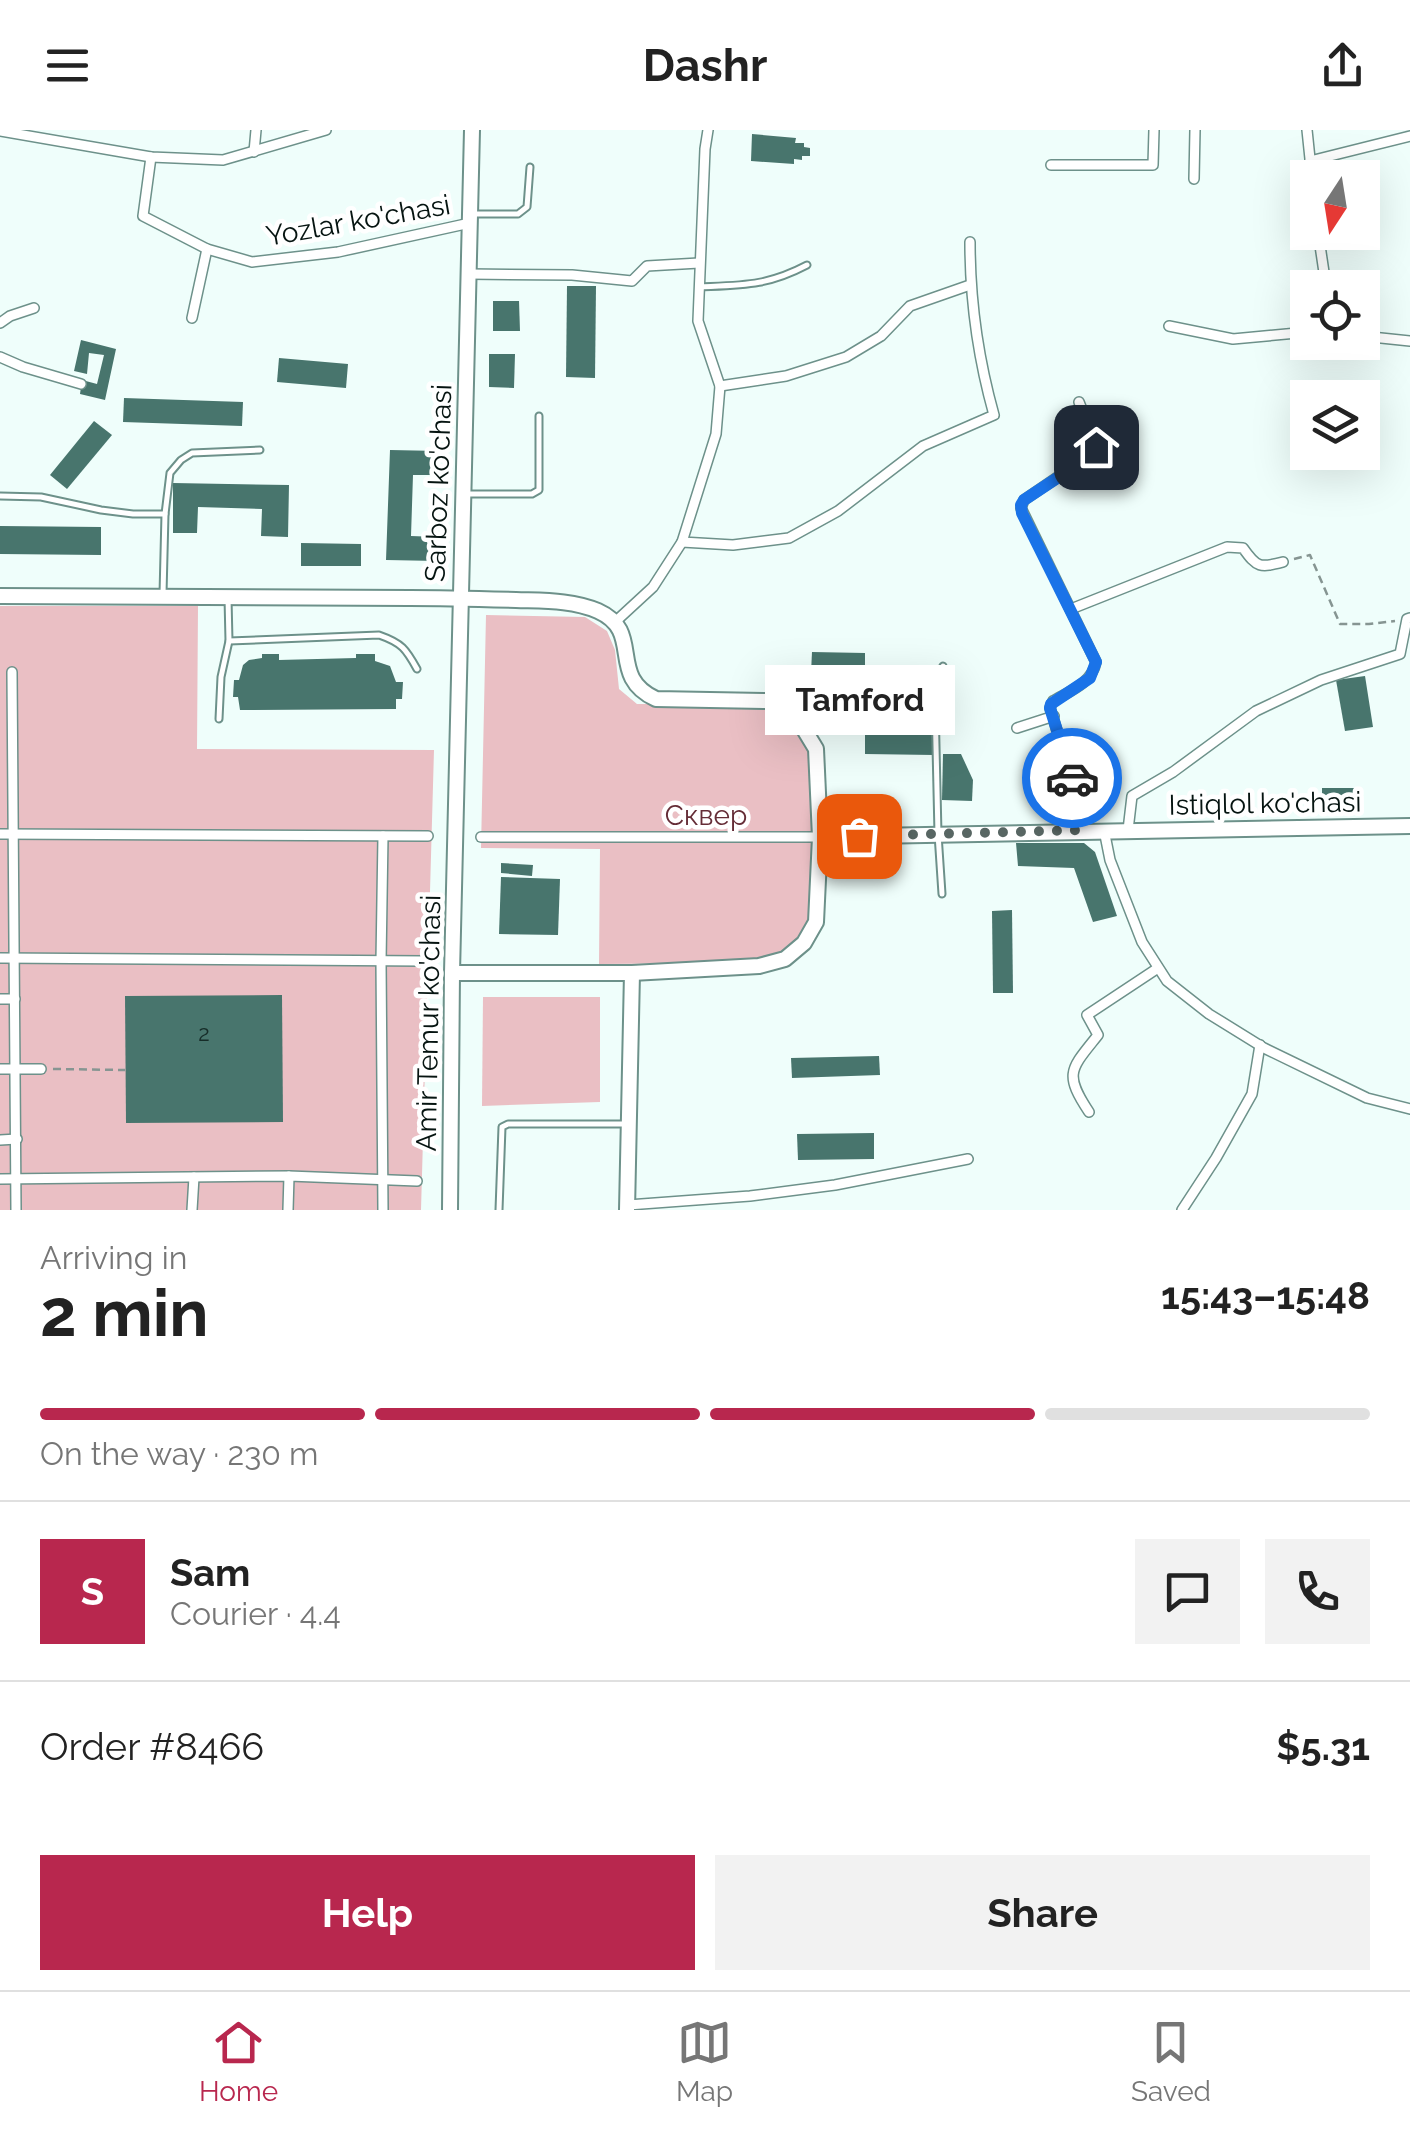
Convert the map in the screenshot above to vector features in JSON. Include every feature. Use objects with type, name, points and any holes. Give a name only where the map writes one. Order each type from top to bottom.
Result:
[{"type":"main road","name":"Sarboz ko'chasi","points":[[455,836],[472,130]]},
{"type":"main road","points":[[0,596],[562,602],[602,612],[615,622],[624,636],[630,677],[640,692],[656,700],[766,701],[796,716],[816,749],[820,836],[816,922],[804,943],[785,959],[759,966],[632,973],[452,973]]},
{"type":"main road","name":"Istiqlol ko'chasi","points":[[820,836],[1410,826]]},
{"type":"main road","name":"Amir Temur ko'chasi","points":[[450,1210],[455,836]]},
{"type":"main road","points":[[628,1208],[632,973]]},
{"type":"street","points":[[83,144],[84,130]]},
{"type":"street","points":[[254,152],[256,130]]},
{"type":"street","points":[[0,132],[151,157],[223,160],[326,130]]},
{"type":"street","points":[[615,622],[653,587],[682,542],[716,434],[720,386],[698,321],[704,148],[708,130]]},
{"type":"street","points":[[1052,165],[1153,165],[1154,130]]},
{"type":"street","points":[[1194,180],[1195,130]]},
{"type":"street","points":[[1306,130],[1310,160]]},
{"type":"street","points":[[1314,160],[1410,136]]},
{"type":"street","name":"Yozlar ko'chasi","points":[[151,157],[143,216],[207,249],[252,262],[338,252],[470,218]]},
{"type":"street","points":[[682,542],[733,545],[789,538],[838,511],[923,446],[994,416],[980,366],[970,285],[970,242]]},
{"type":"street","points":[[192,318],[207,249]]},
{"type":"street","points":[[469,274],[572,275],[632,281],[647,266],[699,263]]},
{"type":"street","points":[[720,386],[786,376],[846,356],[881,336],[910,306],[970,285]]},
{"type":"street","points":[[0,323],[34,308]]},
{"type":"street","points":[[1169,326],[1232,339],[1290,334]]},
{"type":"street","points":[[1380,338],[1410,341]]},
{"type":"street","points":[[0,358],[80,384]]},
{"type":"street","points":[[1078,402],[1096,451],[1024,500],[1021,508],[1096,662],[1090,678],[1050,708],[1080,803],[1084,830]]},
{"type":"street","points":[[1071,609],[1227,547],[1243,548],[1260,566],[1283,562]]},
{"type":"street","points":[[1128,830],[1132,796],[1173,772],[1256,711],[1321,680],[1400,654],[1407,637],[1408,618]]},
{"type":"street","points":[[12,672],[16,1210]]},
{"type":"street","points":[[1018,728],[1054,716]]},
{"type":"street","points":[[1104,830],[1110,860],[1142,942],[1167,981],[1209,1014],[1260,1045],[1366,1098],[1410,1109]]},
{"type":"street","points":[[0,834],[428,836]]},
{"type":"street","points":[[383,836],[383,1210]]},
{"type":"street","points":[[481,837],[820,836]]},
{"type":"street","points":[[0,958],[423,960]]},
{"type":"street","points":[[1090,1112],[1074,1090],[1074,1065],[1098,1035],[1087,1015],[1158,968]]},
{"type":"street","points":[[0,998],[15,999]]},
{"type":"street","points":[[1182,1210],[1252,1094],[1260,1045]]},
{"type":"street","points":[[0,1069],[41,1070]]},
{"type":"street","points":[[0,1140],[17,1139]]},
{"type":"street","points":[[628,1208],[835,1184],[968,1159]]},
{"type":"street","points":[[288,1176],[288,1210]]},
{"type":"street","points":[[0,1179],[288,1176],[417,1182]]},
{"type":"street","points":[[192,1210],[194,1177]]},
{"type":"lane","points":[[470,218],[518,214],[526,207],[530,167]]},
{"type":"lane","points":[[698,288],[780,280],[807,266]]},
{"type":"lane","points":[[463,494],[532,494],[539,490],[540,416]]},
{"type":"lane","points":[[163,597],[170,473],[192,453],[260,450]]},
{"type":"lane","points":[[0,496],[42,497],[133,514],[166,514]]},
{"type":"lane","points":[[219,719],[220,678],[229,641],[228,597]]},
{"type":"lane","points":[[229,641],[379,635],[405,648],[417,670]]},
{"type":"lane","points":[[942,894],[936,682],[943,666]]},
{"type":"lane","points":[[499,1210],[502,1127],[629,1124]]},
{"type":"path","points":[[1283,562],[1310,556],[1340,624],[1408,618]]},
{"type":"path","points":[[41,1070],[125,1070]]},
{"type":"green space","points":[[0,606],[198,606],[197,749],[434,750],[421,1210],[0,1210]]},
{"type":"green space","name":"Сквер","points":[[486,615],[585,617],[607,631],[615,650],[619,689],[637,704],[761,704],[802,733],[819,775],[812,919],[795,947],[755,963],[599,964],[600,849],[481,848]]},
{"type":"green space","points":[[483,997],[600,997],[600,1102],[482,1106]]},
{"type":"building","points":[[752,134],[796,138],[795,143],[810,148],[810,156],[794,159],[794,164],[751,161]]},
{"type":"building","points":[[567,286],[596,286],[595,378],[566,377]]},
{"type":"building","points":[[493,301],[519,301],[520,331],[493,331]]},
{"type":"building","points":[[81,340],[116,349],[105,400],[80,394],[82,380],[97,384],[104,355],[89,353],[87,374],[74,371]]},
{"type":"building","points":[[489,354],[515,354],[514,388],[489,387]]},
{"type":"building","points":[[279,358],[348,364],[346,388],[277,382]]},
{"type":"building","points":[[124,398],[243,402],[242,426],[123,422]]},
{"type":"building","points":[[94,421],[112,435],[67,489],[50,475]]},
{"type":"building","points":[[390,450],[440,451],[440,475],[413,475],[411,536],[438,537],[438,561],[386,560]]},
{"type":"building","points":[[173,483],[289,485],[288,537],[261,536],[262,509],[198,507],[197,533],[173,533]]},
{"type":"building","points":[[0,526],[101,527],[101,555],[0,554]]},
{"type":"building","points":[[301,543],[361,544],[361,566],[301,566]]},
{"type":"building","points":[[812,652],[865,653],[865,674],[811,673]]},
{"type":"building","points":[[262,654],[279,654],[279,660],[375,654],[375,661],[390,666],[396,682],[403,682],[402,699],[396,699],[396,709],[240,710],[238,697],[233,697],[234,680],[239,680],[243,665],[262,658]]},
{"type":"building","points":[[1365,676],[1373,727],[1345,731],[1336,680]]},
{"type":"building","points":[[860,686],[882,686],[881,733],[934,734],[934,755],[865,754],[865,732],[859,732]]},
{"type":"building","points":[[943,754],[961,754],[973,780],[972,801],[942,800]]},
{"type":"building","points":[[1322,788],[1356,788],[1356,802],[1322,802]]},
{"type":"building","points":[[1016,843],[1084,843],[1095,852],[1117,916],[1093,922],[1074,868],[1018,866]]},
{"type":"building","points":[[501,863],[533,865],[532,876],[501,873]]},
{"type":"building","points":[[501,877],[560,879],[558,935],[499,934]]},
{"type":"building","points":[[1012,910],[1013,993],[993,993],[992,911]]},
{"type":"building","points":[[282,995],[283,1122],[126,1123],[125,996]]},
{"type":"building","points":[[879,1056],[880,1075],[792,1078],[791,1058]]},
{"type":"building","points":[[874,1133],[874,1159],[798,1160],[797,1134]]},
{"type":"way so far","points":[[859,836],[1084,830],[1072,778]]},
{"type":"place","name":"Tamford","points":[[859,836]]},
{"type":"route","points":[[1072,778],[1050,708],[1090,678],[1096,662],[1021,505],[1092,455],[1096,447]]}]
